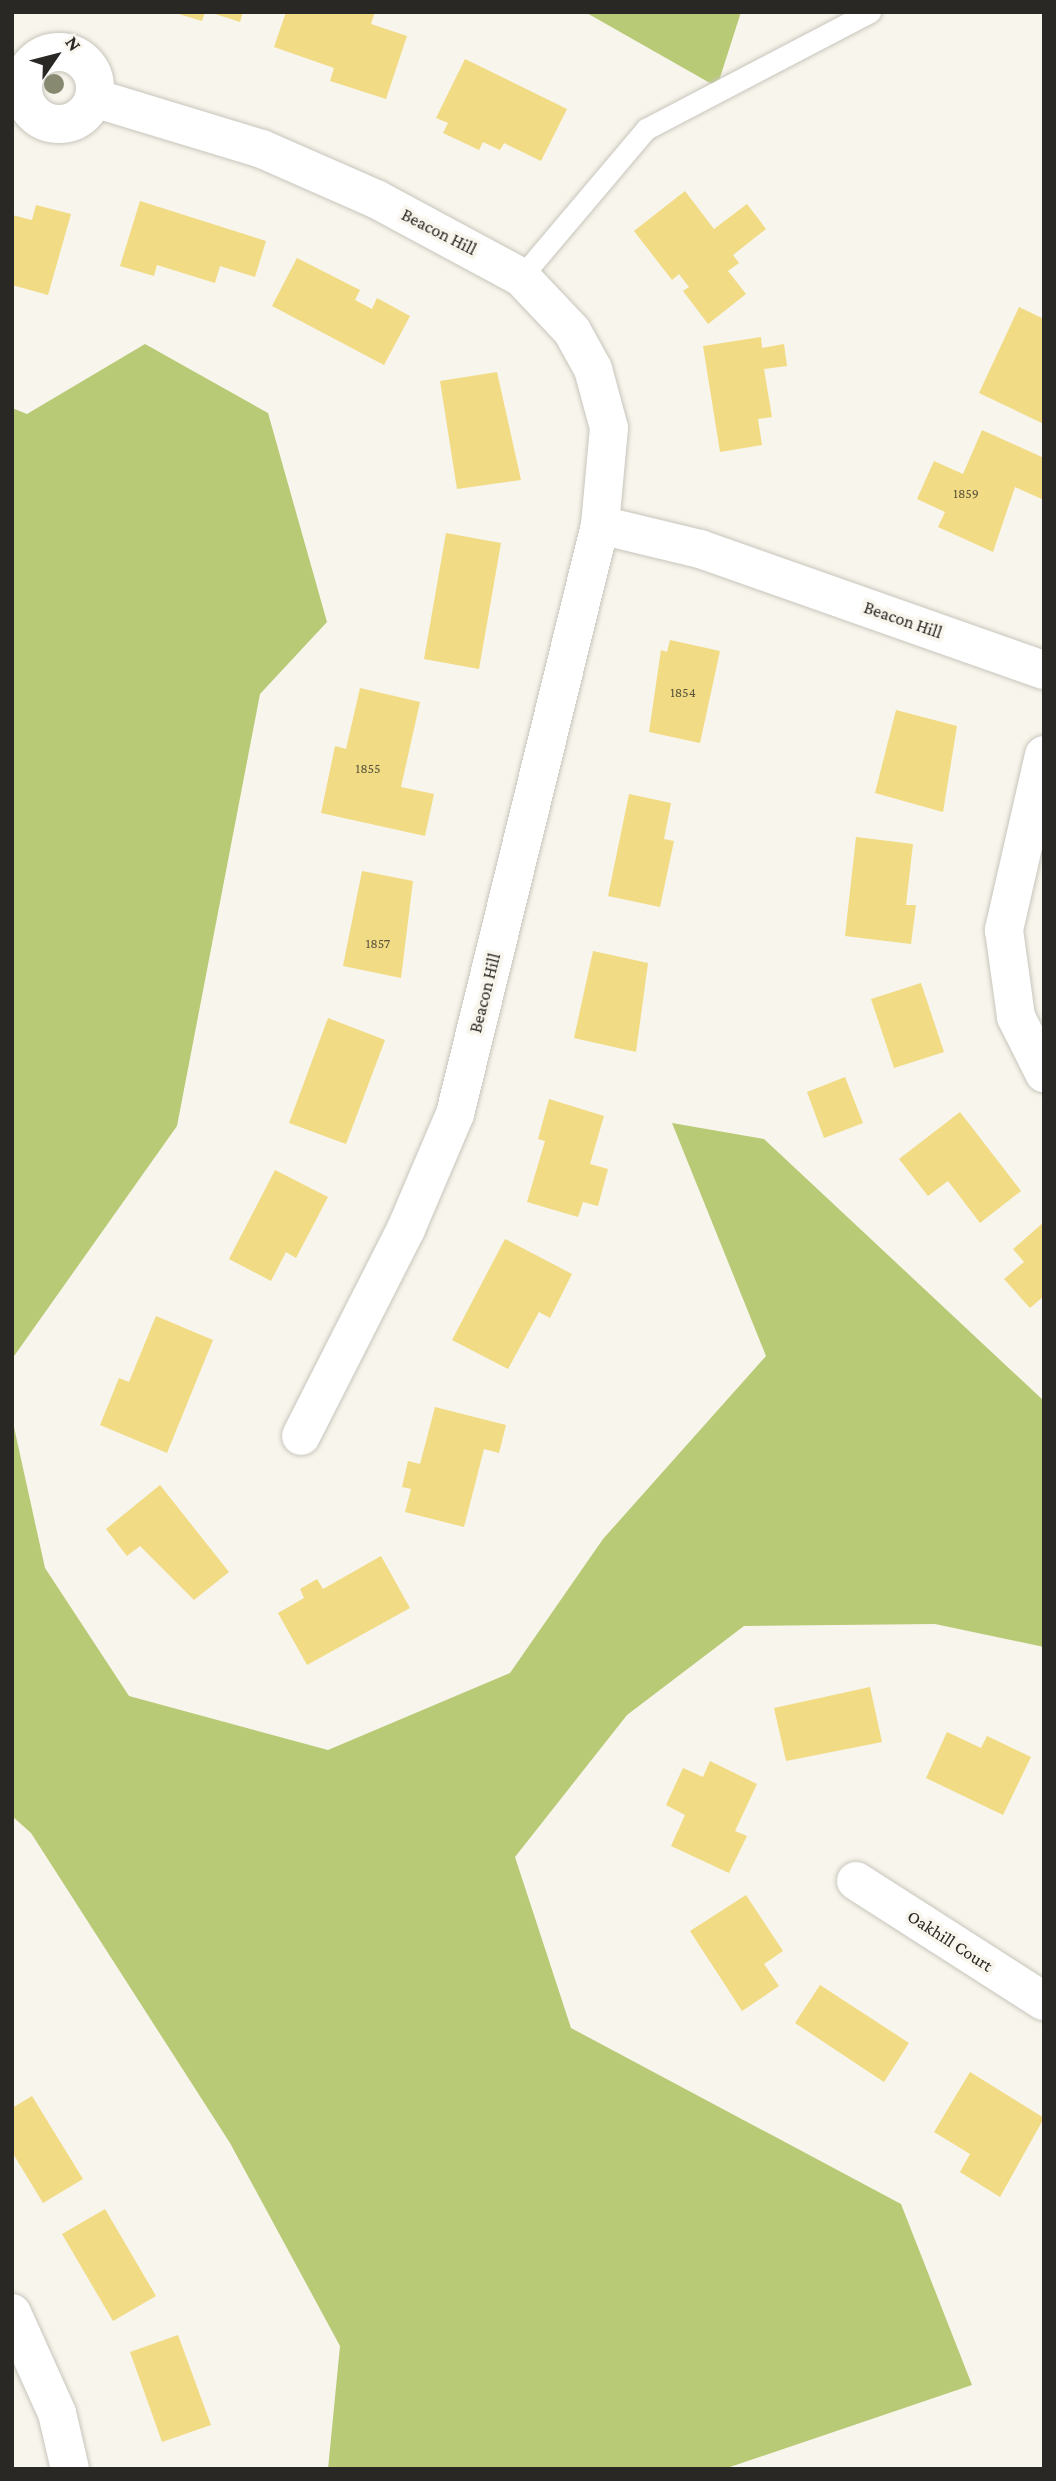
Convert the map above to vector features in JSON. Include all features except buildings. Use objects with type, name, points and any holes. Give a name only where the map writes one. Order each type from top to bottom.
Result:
[{"type":"street","name":"Beacon Hill","points":[[94,98],[262,149],[376,199],[521,277],[572,331],[593,369],[609,428],[600,525],[454,1114],[406,1229],[301,1436]]},
{"type":"street","name":"Beacon Hill","points":[[600,525],[700,549],[1044,670]]},
{"type":"street","points":[[1044,755],[1004,930],[1016,1017],[1044,1073]]},
{"type":"street","name":"Oakhill Court","points":[[856,1881],[1044,2001]]},
{"type":"street","points":[[12,2313],[57,2413],[70,2469]]},
{"type":"lane","points":[[521,277],[646,129],[870,12]]},
{"type":"green space","points":[[585,12],[741,12],[717,87]]},
{"type":"green space","points":[[145,344],[268,413],[327,622],[260,694],[177,1126],[12,1359],[12,408],[27,414]]},
{"type":"green space","points":[[672,1123],[764,1139],[1044,1401],[1044,1647],[935,1624],[744,1626],[627,1715],[515,1857],[571,2028],[901,2204],[972,2385],[724,2469],[328,2469],[340,2346],[230,2143],[31,1833],[12,1816],[12,1418],[45,1568],[129,1696],[328,1750],[510,1673],[603,1539],[766,1356]]}]
